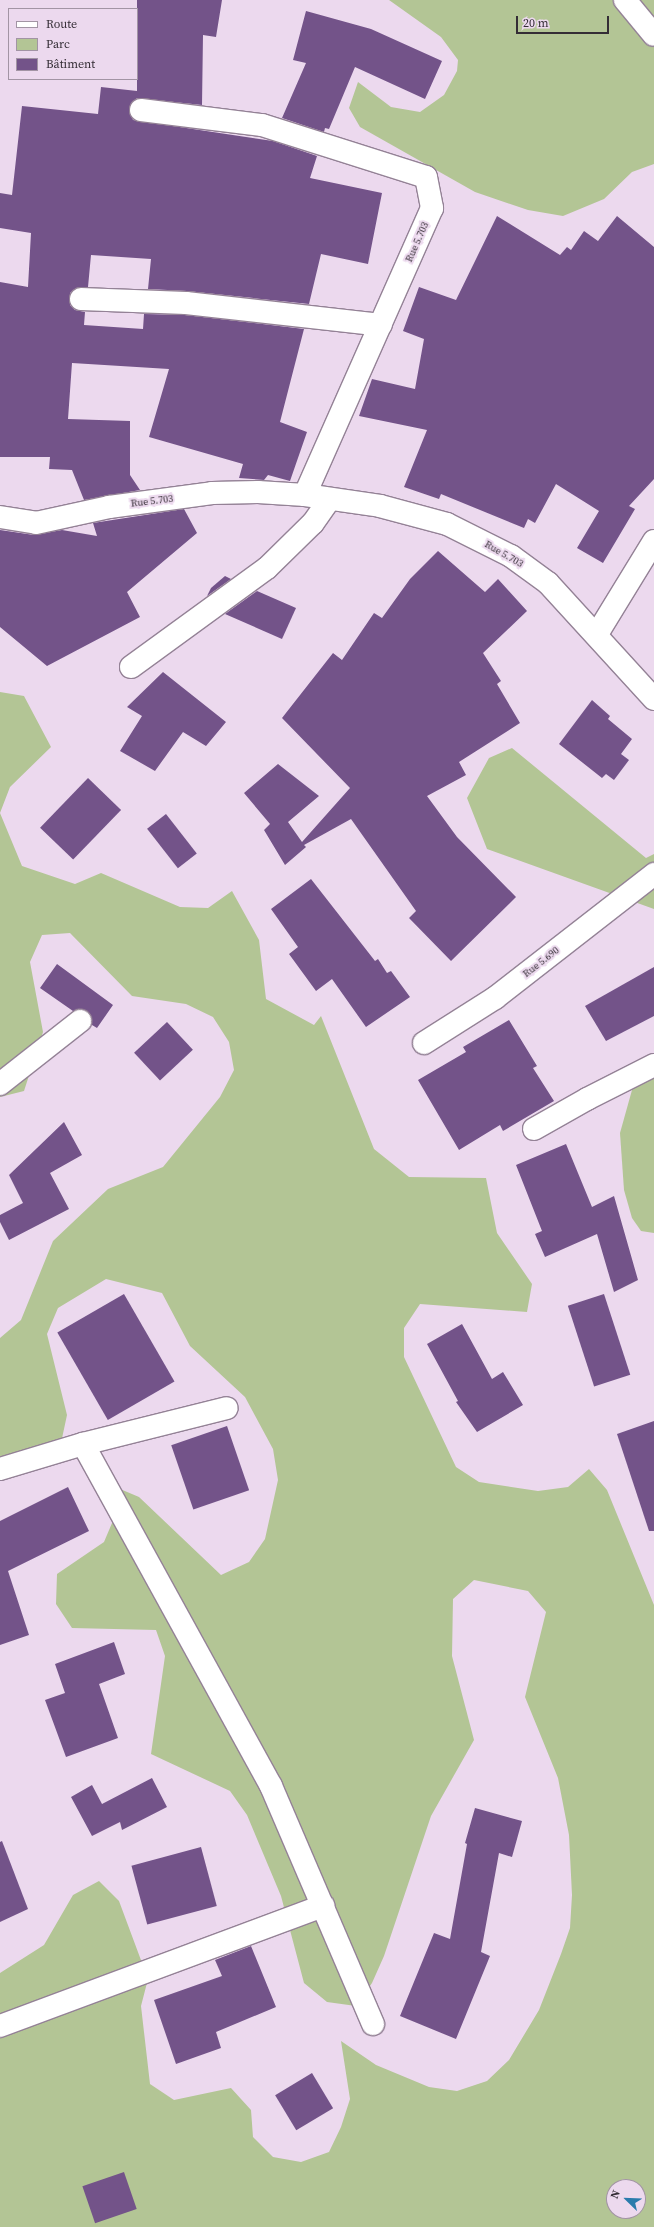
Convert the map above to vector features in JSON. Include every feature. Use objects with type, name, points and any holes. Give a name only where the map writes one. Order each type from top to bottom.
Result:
[{"type":"street","points":[[625,0],[654,35]]},
{"type":"street","name":"Rue 5.703","points":[[141,110],[262,125],[426,177],[432,208],[305,495]]},
{"type":"street","points":[[80,299],[186,303],[381,325]]},
{"type":"street","name":"Rue 5.703","points":[[0,518],[36,523],[109,507],[212,493],[258,492],[305,495],[380,506],[447,524],[504,552],[548,583],[597,634],[654,699]]},
{"type":"street","points":[[131,667],[201,619],[267,568],[313,523],[330,499]]},
{"type":"street","points":[[597,634],[654,541]]},
{"type":"street","name":"Rue 5.690","points":[[424,1043],[494,998],[654,874]]},
{"type":"street","points":[[0,1084],[80,1021]]},
{"type":"street","points":[[534,1129],[587,1099],[654,1065]]},
{"type":"street","points":[[0,1469],[83,1444],[227,1408]]},
{"type":"street","points":[[83,1444],[271,1786],[373,2024]]},
{"type":"street","points":[[0,2026],[323,1906]]},
{"type":"green space","points":[[389,0],[654,0],[654,164],[632,172],[604,199],[563,216],[528,210],[475,192],[360,127],[349,108],[358,82],[391,107],[420,112],[444,95],[457,71],[458,60],[441,37]]},
{"type":"green space","points":[[0,692],[24,696],[51,747],[10,787],[0,813]]},
{"type":"green space","points":[[512,748],[646,858],[654,854],[654,909],[487,849],[467,798],[489,758]]},
{"type":"green space","points":[[0,813],[22,866],[75,884],[101,873],[180,907],[208,908],[232,891],[259,940],[266,999],[314,1025],[321,1016],[374,1149],[409,1177],[486,1178],[497,1233],[532,1284],[527,1312],[420,1304],[404,1328],[404,1357],[456,1467],[479,1482],[538,1491],[568,1487],[589,1469],[607,1490],[654,1605],[654,2227],[0,2227],[0,1973],[44,1945],[73,1895],[99,1881],[119,1901],[148,1979],[141,2006],[150,2084],[174,2100],[231,2088],[251,2110],[253,2137],[273,2157],[301,2162],[329,2152],[341,2127],[350,2099],[341,2041],[376,2065],[429,2087],[457,2091],[487,2081],[509,2060],[539,2010],[561,1954],[570,1928],[572,1895],[569,1835],[558,1778],[525,1697],[546,1612],[528,1591],[474,1580],[453,1599],[452,1656],[474,1740],[431,1816],[384,1956],[372,1983],[356,2006],[327,2002],[304,1983],[281,1896],[247,1815],[230,1791],[151,1754],[165,1656],[156,1630],[72,1628],[56,1604],[57,1574],[104,1542],[115,1516],[113,1486],[139,1497],[221,1575],[249,1562],[265,1539],[278,1480],[273,1449],[245,1397],[190,1346],[162,1293],[106,1279],[58,1308],[47,1334],[67,1415],[61,1443],[0,1462],[0,1338],[21,1320],[53,1241],[108,1189],[163,1167],[220,1097],[234,1070],[229,1042],[213,1017],[186,1004],[132,996],[70,933],[42,935],[30,962],[43,1032],[24,1091],[0,1097]]},
{"type":"green space","points":[[654,1074],[654,1233],[641,1231],[632,1218],[624,1190],[620,1133],[632,1090]]},
{"type":"building","points":[[137,0],[222,0],[216,37],[203,35],[202,105],[137,98],[129,108],[133,120],[273,141],[317,156],[310,178],[382,193],[368,264],[321,254],[309,304],[187,291],[148,289],[151,259],[91,255],[88,287],[76,288],[70,293],[70,305],[75,310],[85,312],[84,325],[143,329],[144,314],[185,315],[304,329],[280,422],[307,432],[290,481],[268,475],[264,480],[239,478],[243,464],[149,437],[169,369],[72,363],[68,419],[130,421],[130,475],[140,490],[84,500],[72,470],[49,469],[50,457],[0,457],[0,282],[28,287],[31,233],[0,228],[0,193],[12,195],[22,106],[98,114],[101,87],[137,91]]},
{"type":"building","points":[[306,11],[371,29],[442,61],[425,99],[355,67],[329,129],[325,128],[324,132],[282,118],[306,63],[293,60]]},
{"type":"building","points":[[497,216],[560,255],[567,247],[571,250],[584,231],[598,241],[617,216],[654,247],[654,479],[629,506],[635,509],[603,563],[577,548],[599,511],[556,484],[535,523],[528,519],[524,528],[441,494],[439,499],[404,487],[427,430],[359,416],[372,379],[415,389],[424,339],[403,331],[419,287],[456,300]]},
{"type":"building","points":[[184,509],[197,533],[127,592],[140,617],[47,666],[0,627],[0,530],[34,535],[62,530],[97,536],[93,523]]},
{"type":"building","points":[[438,551],[485,592],[498,579],[527,611],[483,653],[501,681],[497,684],[520,723],[459,762],[466,775],[427,796],[457,837],[516,897],[451,961],[409,918],[416,911],[351,819],[304,845],[306,847],[285,865],[264,830],[270,824],[244,793],[278,764],[319,796],[288,822],[302,842],[350,788],[282,718],[333,653],[342,660],[374,613],[382,618],[410,579]]},
{"type":"building","points":[[225,576],[231,579],[207,596],[211,588]]},
{"type":"building","points":[[257,591],[296,608],[282,639],[225,614]]},
{"type":"building","points":[[163,672],[226,722],[206,746],[183,732],[155,771],[120,751],[142,716],[127,707]]},
{"type":"building","points":[[592,700],[610,716],[608,719],[632,739],[621,754],[629,760],[614,780],[606,774],[602,778],[559,744]]},
{"type":"building","points":[[88,778],[121,810],[73,860],[40,828]]},
{"type":"building","points":[[166,814],[197,853],[178,868],[147,829]]},
{"type":"building","points":[[311,879],[375,961],[378,959],[387,973],[391,971],[410,997],[366,1027],[332,979],[316,991],[289,954],[298,947],[271,909]]},
{"type":"building","points":[[57,964],[113,1005],[97,1028],[92,1025],[90,1014],[85,1010],[73,1011],[40,988]]},
{"type":"building","points":[[654,967],[654,1016],[606,1041],[585,1006]]},
{"type":"building","points":[[509,1020],[537,1066],[533,1068],[554,1101],[503,1131],[500,1125],[459,1150],[418,1080],[466,1052],[463,1047]]},
{"type":"building","points":[[167,1022],[193,1050],[160,1080],[134,1053]]},
{"type":"building","points":[[64,1122],[82,1155],[50,1173],[69,1209],[9,1240],[0,1222],[0,1215],[23,1203],[9,1175]]},
{"type":"building","points":[[566,1144],[592,1207],[614,1196],[638,1280],[614,1292],[597,1234],[545,1257],[535,1234],[542,1231],[516,1165]]},
{"type":"building","points":[[124,1294],[174,1381],[108,1420],[57,1332]]},
{"type":"building","points":[[604,1294],[630,1375],[594,1387],[568,1306]]},
{"type":"building","points":[[462,1324],[492,1379],[503,1372],[523,1405],[477,1432],[456,1402],[458,1401],[427,1344]]},
{"type":"building","points":[[654,1421],[654,1531],[649,1531],[617,1434]]},
{"type":"building","points":[[227,1426],[249,1490],[193,1510],[171,1445]]},
{"type":"building","points":[[68,1487],[89,1531],[8,1571],[29,1635],[0,1645],[0,1521]]},
{"type":"building","points":[[114,1642],[125,1674],[99,1684],[118,1738],[66,1757],[45,1700],[65,1693],[55,1664]]},
{"type":"building","points":[[152,1778],[167,1807],[122,1830],[120,1822],[92,1836],[71,1797],[92,1785],[102,1804]]},
{"type":"building","points":[[475,1808],[522,1821],[512,1857],[499,1853],[481,1952],[490,1956],[456,2039],[400,2016],[434,1933],[450,1939],[467,1844],[465,1843]]},
{"type":"building","points":[[2,1841],[28,1909],[0,1922],[0,1842]]},
{"type":"building","points":[[201,1847],[217,1906],[147,1925],[131,1866]]},
{"type":"building","points":[[251,1946],[276,2007],[216,2032],[221,2048],[176,2064],[154,2000],[222,1976],[215,1960]]},
{"type":"building","points":[[312,2073],[333,2108],[296,2130],[275,2095]]},
{"type":"building","points":[[124,2172],[137,2209],[95,2223],[82,2186]]}]
